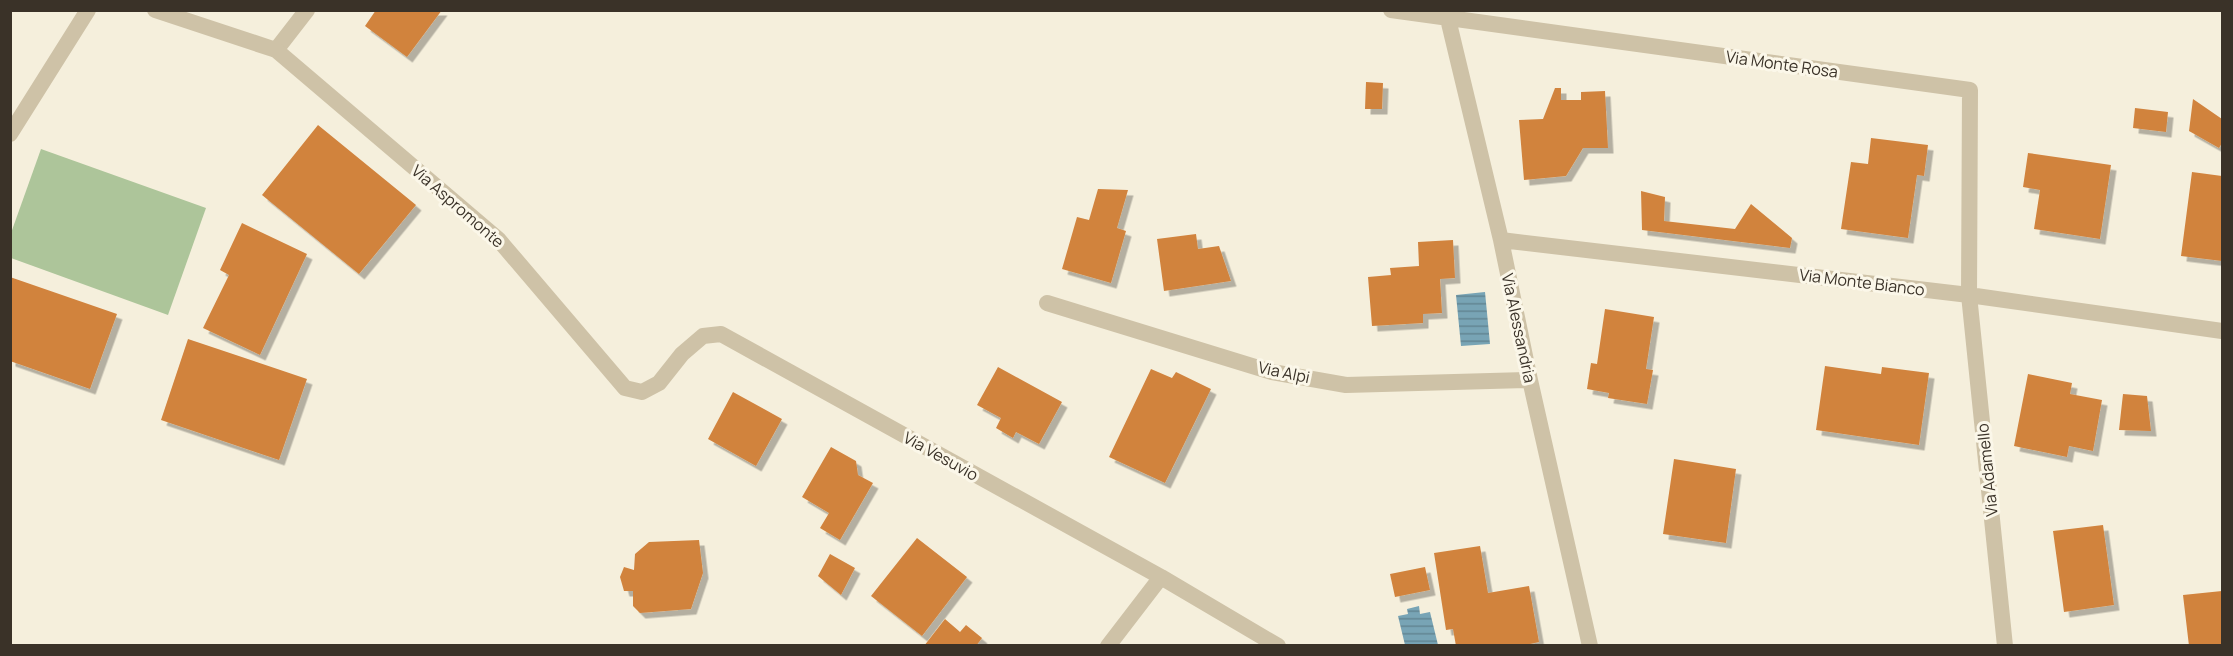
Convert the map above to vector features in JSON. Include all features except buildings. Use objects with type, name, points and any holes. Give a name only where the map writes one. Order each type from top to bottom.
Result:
[{"type":"street","points":[[10,134],[20,122],[88,10]]},
{"type":"street","name":"Via Aspromonte","points":[[155,10],[276,50],[498,239],[626,388],[642,392],[658,383],[682,354],[703,336],[721,334]]},
{"type":"street","points":[[276,50],[307,10]]},
{"type":"street","name":"Via Monte Rosa","points":[[1391,10],[1449,15],[1970,90],[1969,295]]},
{"type":"street","name":"Via Alessandria","points":[[1449,15],[1590,645]]},
{"type":"street","name":"Via Monte Bianco","points":[[1501,240],[1969,295],[2223,331]]},
{"type":"street","name":"Via Adamello","points":[[1969,295],[2005,645]]},
{"type":"street","name":"Via Alpi","points":[[1047,303],[1272,372],[1346,385],[1530,380]]},
{"type":"street","name":"Via Vesuvio","points":[[721,334],[1161,577],[1278,645]]},
{"type":"street","points":[[1108,645],[1161,577]]},
{"type":"green space","points":[[41,149],[206,208],[168,315],[11,258],[11,233]]},
{"type":"water","points":[[1485,292],[1490,344],[1461,346],[1456,295]]},
{"type":"water","points":[[1419,606],[1420,614],[1430,612],[1438,645],[1405,645],[1398,616],[1408,614],[1407,609]]}]
